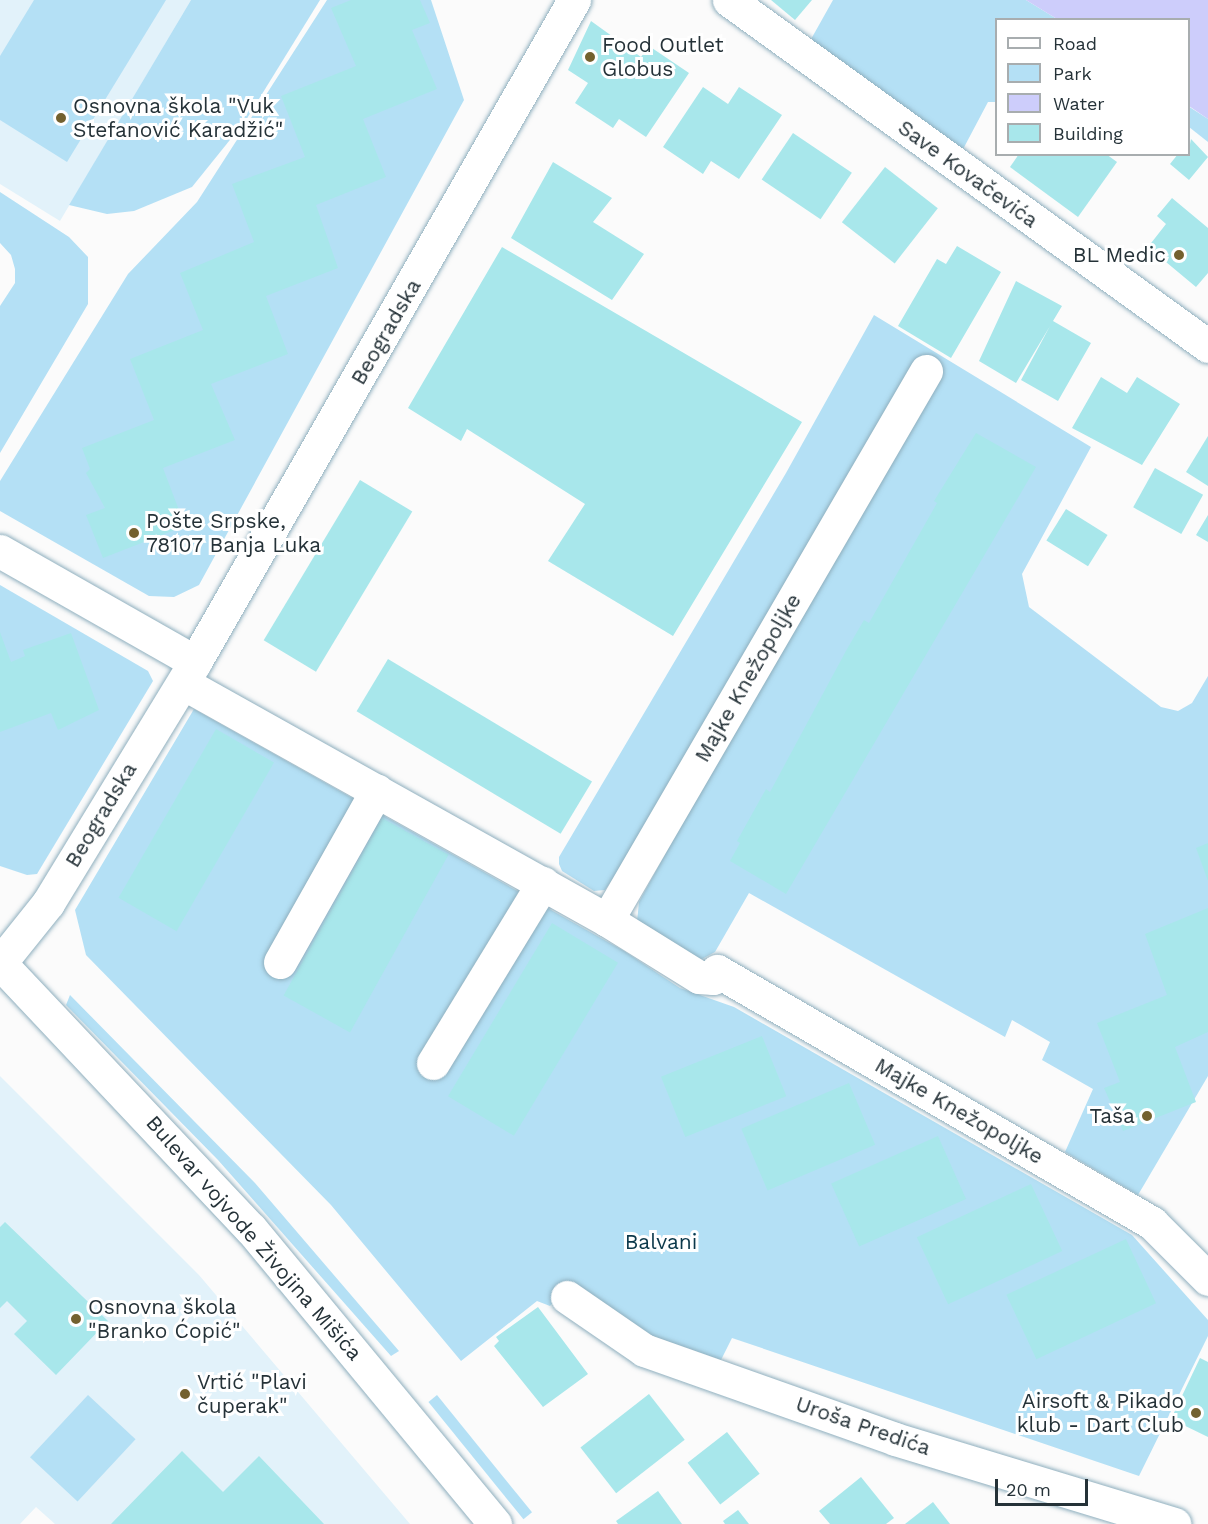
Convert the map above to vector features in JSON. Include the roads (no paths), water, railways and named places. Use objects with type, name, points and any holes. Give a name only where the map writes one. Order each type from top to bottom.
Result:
[{"type":"street","name":"Beogradska","points":[[0,963],[48,903],[189,672],[574,0]]},
{"type":"street","name":"Save Kovačevića","points":[[729,0],[1208,346]]},
{"type":"street","name":"Majke Knežopoljke","points":[[926,371],[607,920],[699,977],[713,978],[717,971],[1152,1223],[1208,1279]]},
{"type":"street","points":[[0,551],[377,790],[607,920]]},
{"type":"street","points":[[280,962],[377,790]]},
{"type":"street","points":[[433,1063],[543,884]]},
{"type":"street","name":"Bulevar vojvode Živojina Mišića","points":[[0,963],[251,1229],[495,1524]]},
{"type":"street","name":"Uroša Predića","points":[[567,1297],[644,1350],[895,1439],[1174,1524]]},
{"type":"water","points":[[1026,0],[1208,0],[1208,119],[1190,107],[1190,18],[1055,18]]},
{"type":"place","name":"Food Outlet Globus","points":[[590,57]]},
{"type":"place","name":"Osnovna škola \"Vuk Stefanović Karadžić\"","points":[[61,118]]},
{"type":"place","name":"BL Medic","points":[[1179,255]]},
{"type":"place","name":"Pošte Srpske, 78107 Banja Luka","points":[[134,533]]},
{"type":"place","name":"Taša","points":[[1147,1116]]},
{"type":"place","name":"Osnovna škola \"Branko Ćopić\"","points":[[76,1319]]},
{"type":"place","name":"Vrtić \"Plavi čuperak\"","points":[[185,1394]]},
{"type":"place","name":"Airsoft & Pikado klub - Dart Club","points":[[1196,1413]]},
{"type":"park label","name":"Balvani","points":[[661,1242]]}]
